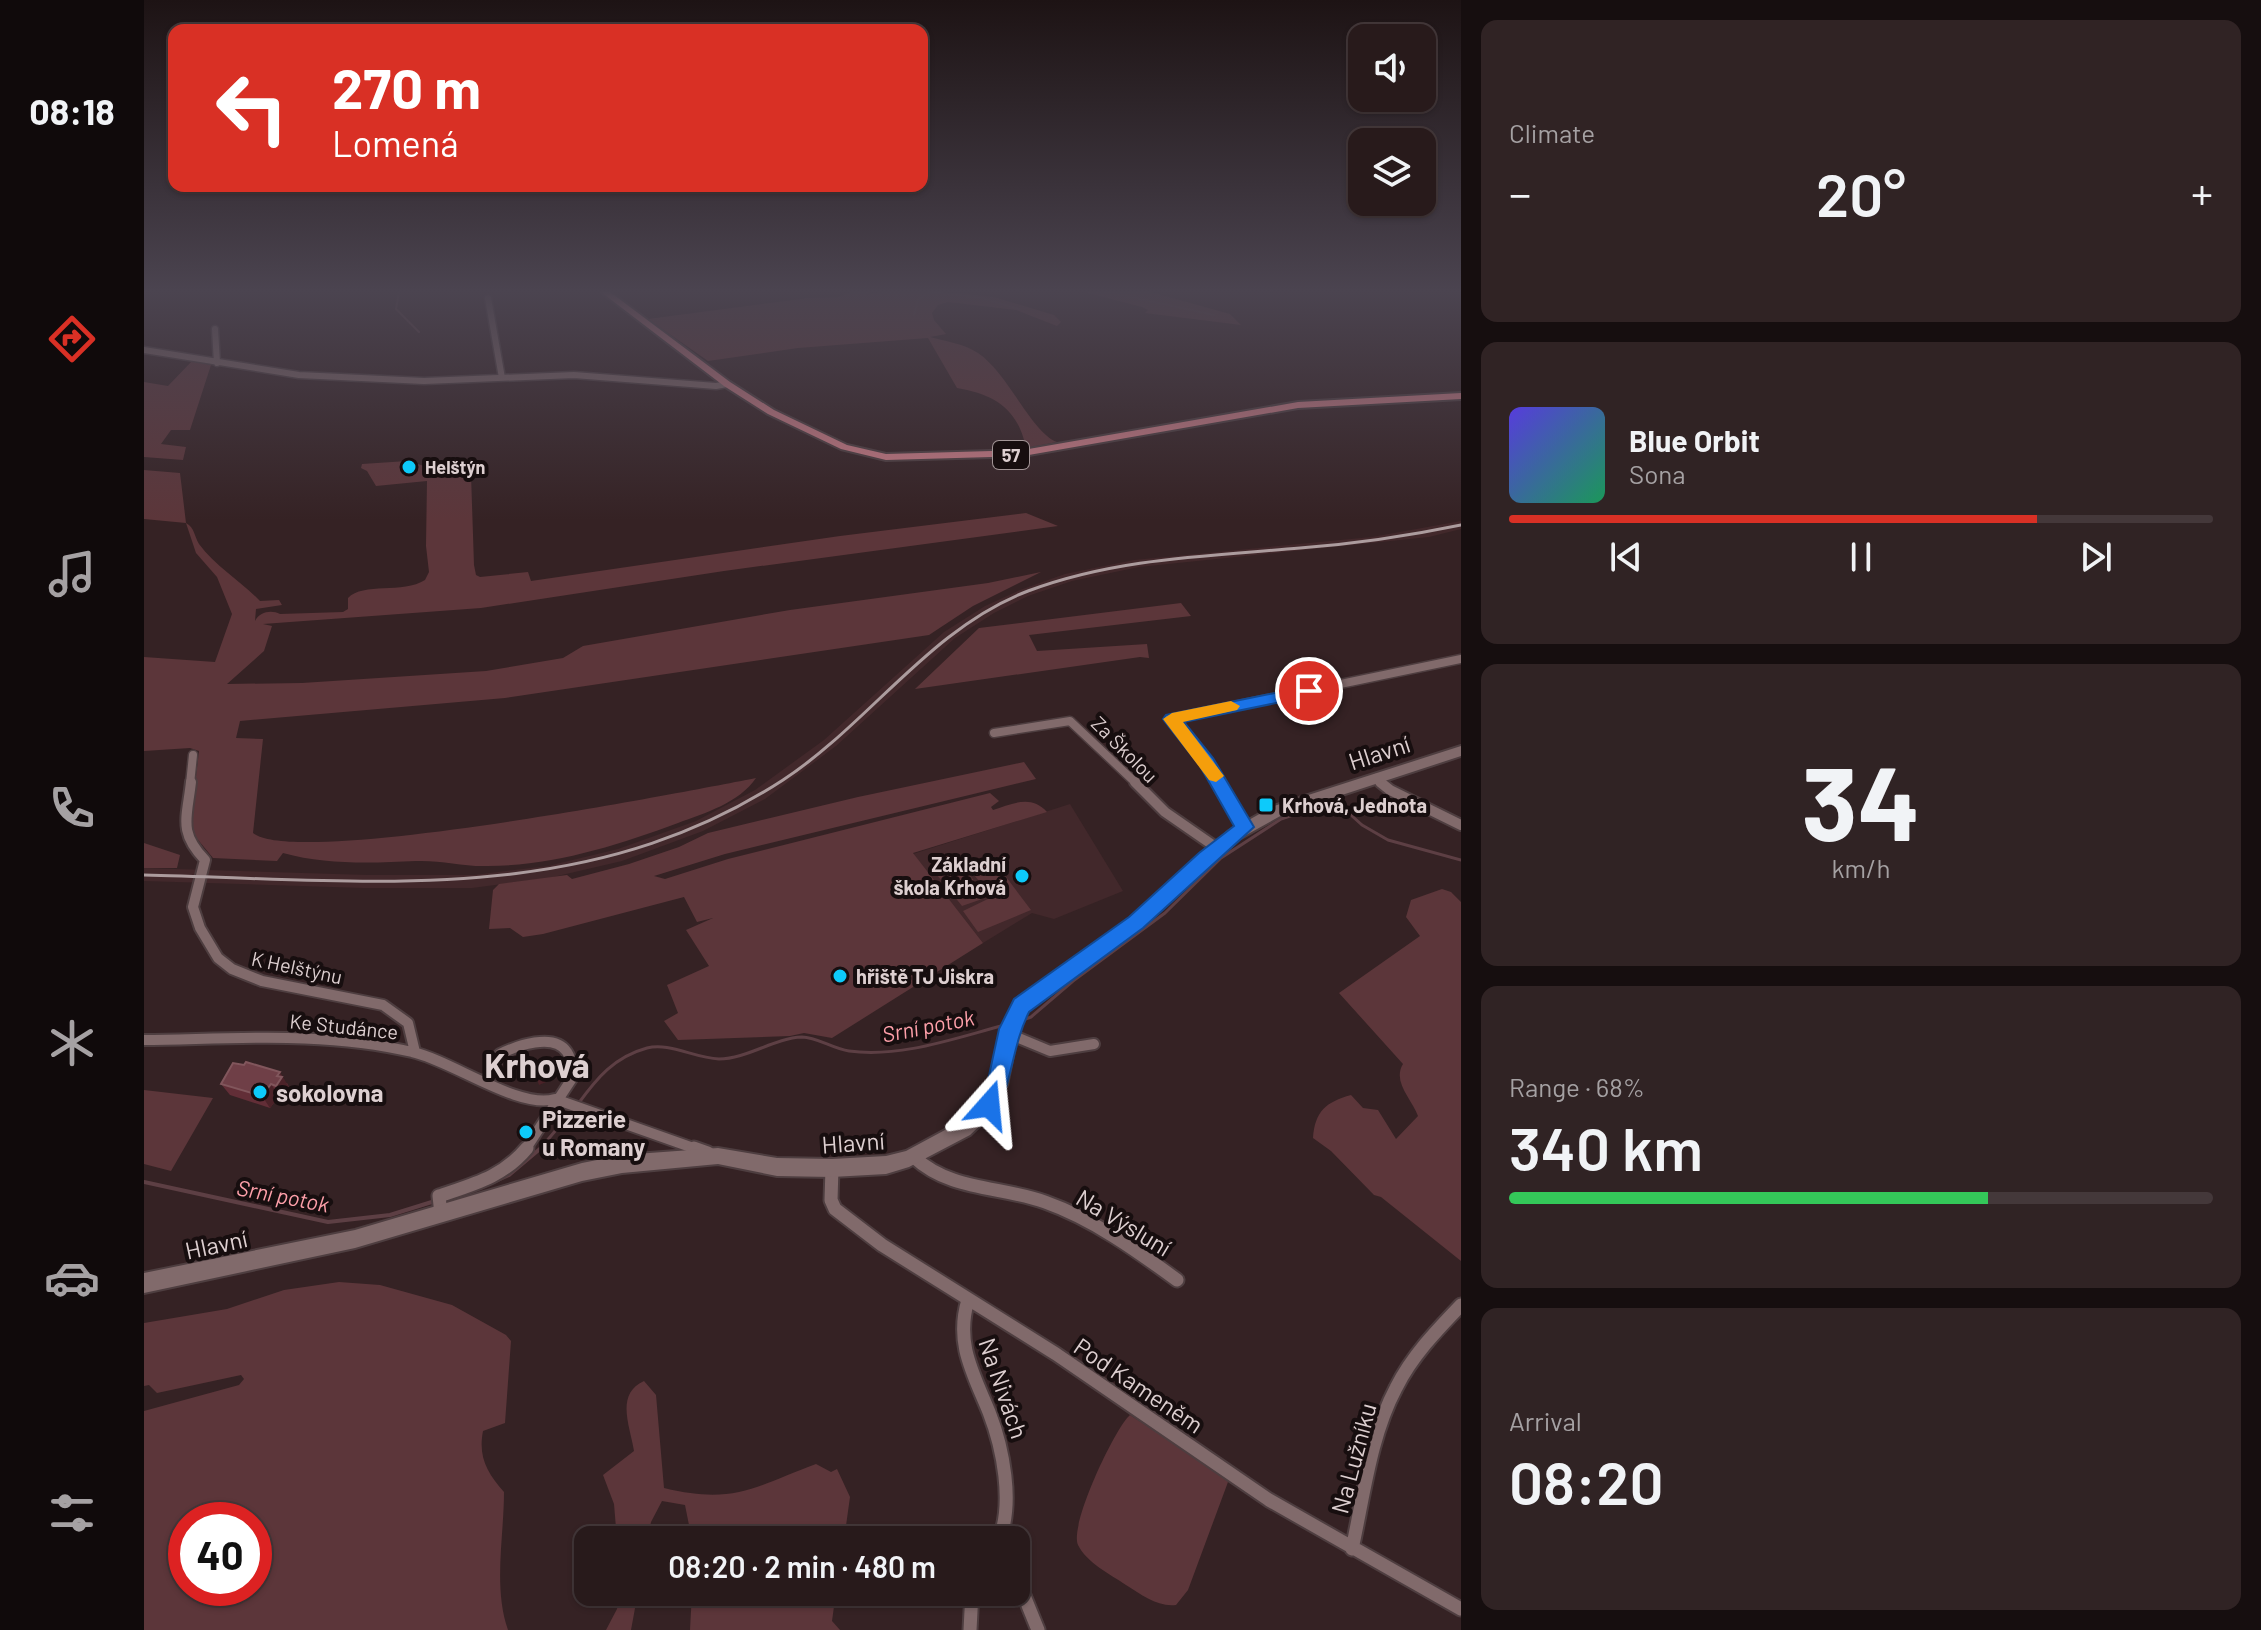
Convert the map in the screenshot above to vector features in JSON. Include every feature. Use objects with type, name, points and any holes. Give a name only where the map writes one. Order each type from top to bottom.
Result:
[{"type":"main road","name":"57","points":[[706,368],[779,416],[844,447],[869,454],[908,458],[1044,451],[1316,403],[1461,396]]},
{"type":"street","points":[[252,368],[299,375],[424,381],[574,375],[716,386],[727,384]]},
{"type":"street","points":[[500,368],[502,378]]},
{"type":"street","points":[[1245,827],[1207,762],[1172,719],[1461,659]]},
{"type":"street","name":"Za Školou","points":[[994,733],[1070,721],[1102,748],[1165,812],[1217,848]]},
{"type":"street","name":"Hlavní","points":[[144,1283],[355,1239],[440,1206],[603,1167],[718,1156],[777,1167],[832,1168],[886,1165],[914,1157],[964,1129],[985,1111],[996,1092],[1011,1025],[1031,997],[1149,912],[1217,848],[1245,827],[1279,810],[1461,751]]},
{"type":"street","name":"K Helštýnu","points":[[193,755],[186,832],[189,843],[205,860],[193,907],[200,928],[218,958],[232,969],[262,981],[383,1005],[408,1023],[415,1052]]},
{"type":"street","points":[[1376,778],[1399,795],[1461,825]]},
{"type":"street","points":[[1011,1025],[1047,1052],[1062,1052],[1094,1044]]},
{"type":"street","name":"Ke Studánce","points":[[144,1040],[192,1042],[329,1038],[415,1052],[532,1101],[561,1101],[718,1156]]},
{"type":"street","points":[[440,1206],[515,1163],[561,1101],[573,1077],[568,1053],[562,1045],[550,1043],[507,1050],[500,1054],[487,1080]]},
{"type":"street","name":"Na Výsluní","points":[[914,1157],[929,1172],[1043,1202],[1089,1221],[1140,1252],[1177,1280]]},
{"type":"street","name":"Pod Kameněm","points":[[832,1168],[831,1200],[838,1213],[882,1245],[1056,1354],[1269,1500],[1461,1609]]},
{"type":"street","name":"Na Nivách","points":[[968,1300],[962,1315],[961,1340],[966,1363],[995,1428],[1003,1465],[1002,1526]]},
{"type":"street","name":"Na Lužníku","points":[[1352,1549],[1382,1421],[1396,1387],[1425,1344],[1461,1305]]},
{"type":"street","points":[[970,1630],[971,1606]]},
{"type":"street","points":[[1028,1606],[1038,1630]]},
{"type":"shaded area","points":[[185,368],[210,368],[190,430],[171,430],[161,444],[186,447],[183,460],[144,457],[144,382],[168,386]]},
{"type":"shaded area","points":[[945,368],[994,368],[1038,427],[1057,442],[1026,448],[1017,423],[1002,405],[982,394],[957,388]]},
{"type":"shaded area","points":[[407,461],[428,467],[428,478],[471,474],[474,565],[476,575],[480,577],[528,572],[531,581],[840,536],[1026,513],[1058,526],[724,571],[481,608],[263,624],[272,626],[264,651],[227,684],[302,683],[486,671],[563,658],[583,646],[790,610],[988,583],[1041,572],[973,606],[929,635],[505,698],[240,721],[236,738],[263,739],[253,833],[284,841],[339,841],[412,835],[577,811],[756,778],[749,787],[721,806],[631,840],[557,859],[483,866],[425,861],[332,861],[283,853],[277,861],[213,858],[194,835],[191,818],[199,751],[190,748],[144,751],[144,657],[215,662],[232,614],[217,577],[196,553],[186,523],[206,552],[260,601],[279,600],[282,605],[256,609],[255,621],[263,613],[270,612],[343,612],[348,609],[348,598],[355,593],[406,586],[425,580],[429,572],[426,546],[427,481],[376,486],[367,471],[361,468],[362,464]]},
{"type":"shaded area","points":[[144,470],[180,473],[186,523],[144,519]]},
{"type":"shaded area","points":[[1461,521],[1461,529],[1429,537],[1139,567],[1072,581],[1028,596],[955,638],[836,746],[765,799],[703,831],[622,861],[549,878],[472,888],[144,881],[144,868],[474,875],[548,866],[618,849],[696,821],[755,790],[824,740],[944,632],[985,606],[1020,590],[1065,574],[1134,560],[1372,537]]},
{"type":"shaded area","points":[[1181,603],[1191,616],[1029,635],[1037,651],[1147,644],[1149,658],[915,689],[979,628]]},
{"type":"shaded area","points":[[1024,762],[1036,779],[725,854],[654,876],[665,879],[728,859],[990,793],[999,801],[991,807],[993,810],[1014,803],[1028,802],[1041,806],[1047,812],[913,853],[983,943],[832,1038],[804,1033],[678,1040],[664,1021],[678,1013],[667,985],[709,966],[686,930],[713,918],[697,922],[684,897],[543,934],[523,937],[510,928],[489,929],[493,890],[499,884],[567,875],[572,879],[629,864],[679,847],[708,833]]},
{"type":"shaded area","name":"Základní škola Krhová","points":[[1070,804],[1123,891],[1054,919],[1032,913],[983,943],[913,854]]},
{"type":"shaded area","points":[[144,843],[180,855],[177,868],[144,868]]},
{"type":"shaded area","points":[[952,859],[957,860],[986,895],[985,898],[962,906],[933,870]]},
{"type":"shaded area","points":[[994,861],[1031,910],[978,932],[963,911],[992,897],[970,870]]},
{"type":"shaded area","points":[[1442,889],[1451,892],[1461,902],[1461,1261],[1381,1197],[1374,1195],[1331,1151],[1313,1138],[1316,1121],[1323,1109],[1351,1095],[1363,1108],[1378,1110],[1396,1139],[1418,1116],[1401,1084],[1403,1064],[1339,993],[1420,936],[1406,917],[1411,900]]},
{"type":"shaded area","points":[[144,1090],[213,1098],[171,1171],[144,1164]]},
{"type":"shaded area","points":[[339,1282],[380,1285],[452,1305],[506,1335],[511,1341],[505,1423],[483,1431],[482,1449],[485,1464],[504,1492],[500,1579],[508,1630],[144,1630],[144,1411],[239,1385],[244,1379],[241,1375],[157,1393],[149,1385],[144,1386],[144,1323],[227,1309],[284,1290]]},
{"type":"shaded area","points":[[644,1381],[656,1395],[664,1488],[709,1495],[727,1494],[759,1486],[816,1464],[831,1472],[837,1469],[850,1497],[846,1526],[689,1526],[685,1505],[662,1501],[650,1526],[616,1526],[614,1504],[603,1475],[634,1451],[627,1402],[635,1387]]},
{"type":"shaded area","points":[[1130,1415],[1227,1478],[1228,1482],[1188,1590],[1176,1605],[1156,1602],[1138,1593],[1093,1563],[1078,1545],[1080,1518],[1087,1499],[1114,1438]]},
{"type":"shaded area","points":[[618,1606],[635,1606],[631,1630],[606,1630]]},
{"type":"shaded area","points":[[691,1606],[834,1606],[832,1621],[840,1630],[690,1630]]},
{"type":"building","points":[[547,1059],[551,1074],[537,1079],[533,1064]]},
{"type":"building","points":[[246,1062],[280,1072],[277,1076],[282,1077],[276,1086],[271,1084],[262,1096],[221,1084],[233,1063],[244,1065]]},
{"type":"waterway","name":"Srní potok","points":[[1020,1021],[1031,1017],[1073,981],[1165,913],[1221,858],[1281,819],[1326,804],[1341,806],[1362,825],[1388,840],[1461,860]]},
{"type":"waterway","name":"Srní potok","points":[[578,1104],[607,1070],[625,1057],[647,1048],[664,1047],[719,1059],[740,1056],[802,1037],[849,1051],[888,1052],[928,1046],[1005,1025]]},
{"type":"waterway","name":"Srní potok","points":[[540,1149],[573,1110]]},
{"type":"waterway","name":"Srní potok","points":[[480,1188],[509,1175],[540,1149]]},
{"type":"waterway","name":"Srní potok","points":[[144,1182],[328,1222],[390,1215],[435,1201]]},
{"type":"railway","points":[[144,875],[392,881],[473,878],[553,868],[631,850],[708,821],[783,780],[844,732],[930,652],[993,608],[1028,591],[1094,571],[1128,565],[1361,542],[1461,525]]},
{"type":"slow traffic","points":[[1216,776],[1172,719],[1231,706]]},
{"type":"place","name":"Helštýn","points":[[409,467]]},
{"type":"place","name":"Krhová, Jednota","points":[[1266,805]]},
{"type":"place","name":"Základní škola Krhová","points":[[1022,876]]},
{"type":"place","name":"hřiště TJ Jiskra","points":[[840,976]]},
{"type":"place","name":"sokolovna","points":[[260,1092]]},
{"type":"place","name":"Pizzerie u Romany","points":[[526,1132]]},
{"type":"district","name":"Krhová","points":[[537,1064]]},
{"type":"route","points":[[989,1105],[998,1085],[1010,1029],[1022,1006],[1136,923],[1205,858],[1245,827],[1236,817],[1207,762],[1172,719],[1309,691]]}]
